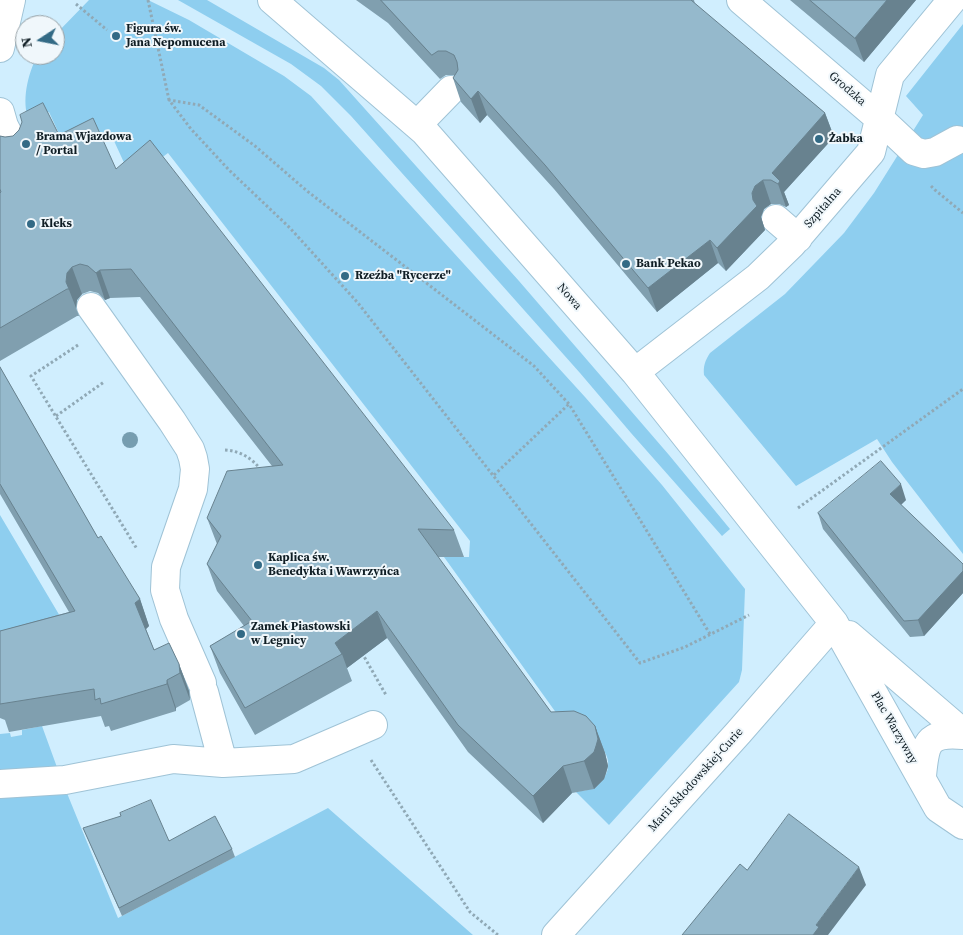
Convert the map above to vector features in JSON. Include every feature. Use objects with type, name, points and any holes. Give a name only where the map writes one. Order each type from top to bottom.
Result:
[{"type":"street","points":[[0,48],[11,0]]},
{"type":"street","name":"Nowa","points":[[272,0],[417,125],[445,155],[635,372],[834,623]]},
{"type":"street","name":"Grodzka","points":[[741,0],[880,118],[914,151],[924,154],[935,152],[956,140]]},
{"type":"street","name":"Szpitalna","points":[[635,372],[758,277],[798,238],[871,152],[890,75],[952,0]]},
{"type":"street","points":[[417,125],[451,90]]},
{"type":"street","points":[[0,112],[4,126],[16,149]]},
{"type":"street","points":[[776,218],[798,238]]},
{"type":"street","points":[[98,316],[190,449],[195,469],[193,489],[166,567],[165,590],[174,619],[203,688],[223,763]]},
{"type":"street","points":[[834,623],[963,734]]},
{"type":"street","name":"Plac Warzywny","points":[[834,623],[922,776],[938,808],[963,825]]},
{"type":"street","name":"Marii Skłodowskiej-Curie","points":[[556,935],[739,732],[834,623]]},
{"type":"street","points":[[0,784],[65,780],[173,759],[223,763],[294,759],[373,725]]},
{"type":"street","points":[[922,776],[924,751],[931,740],[946,733],[963,734]]},
{"type":"path","points":[[148,0],[169,100],[191,129],[229,170],[290,228],[358,302],[640,663],[685,647],[749,615]]},
{"type":"path","points":[[76,4],[108,30]]},
{"type":"path","points":[[169,100],[199,105],[534,366],[569,404],[710,634]]},
{"type":"path","points":[[98,316],[31,376],[137,549]]},
{"type":"path","points":[[56,416],[132,363]]},
{"type":"path","points":[[798,508],[963,389]]},
{"type":"path","points":[[494,475],[569,404]]},
{"type":"path","points":[[192,458],[209,452],[226,450],[241,453],[257,464],[263,472]]},
{"type":"path","points":[[362,653],[386,694],[385,710],[373,725]]},
{"type":"path","points":[[383,777],[470,912],[498,935]]},
{"type":"shaded area","points":[[89,0],[148,0],[189,20],[284,76],[311,96],[585,397],[662,485],[745,589],[742,670],[739,682],[609,825],[575,791],[585,791],[601,782],[606,775],[608,767],[608,759],[605,752],[593,742],[575,739],[444,557],[469,557],[470,541],[168,153],[132,180],[109,130],[67,151],[49,112],[29,121],[26,96],[31,71],[33,65],[65,65],[65,25]]},
{"type":"shaded area","points":[[178,0],[207,0],[324,68],[339,80],[519,281],[730,529],[722,536],[468,247],[351,116],[321,86],[291,64]]},
{"type":"shaded area","points":[[963,24],[963,554],[892,462],[877,439],[796,486],[704,375],[704,372],[710,353],[785,294],[844,233],[874,193],[923,115],[906,96]]},
{"type":"shaded area","points":[[0,515],[67,628],[0,647]]},
{"type":"shaded area","points":[[42,726],[62,781],[118,918],[328,808],[473,935],[0,935],[0,734],[10,733],[11,737],[22,735],[22,730]]},
{"type":"building","points":[[381,0],[691,0],[825,113],[772,173],[780,181],[778,184],[771,180],[763,180],[755,186],[752,193],[753,200],[757,206],[717,248],[710,240],[648,288],[545,165],[478,91],[471,99],[453,78],[458,70],[454,55],[446,51],[438,51],[432,55]]},
{"type":"building","points":[[810,0],[887,0],[855,38]]},
{"type":"building","points":[[43,103],[59,135],[93,118],[116,169],[150,140],[454,530],[418,529],[551,712],[574,711],[586,716],[595,726],[598,739],[596,746],[594,752],[584,761],[563,766],[533,796],[458,725],[377,611],[335,643],[342,654],[245,708],[210,646],[252,621],[207,564],[221,536],[207,518],[227,471],[283,465],[131,269],[100,270],[96,273],[88,266],[80,264],[72,267],[67,273],[66,282],[69,289],[0,328],[0,136],[13,136],[19,130],[22,122],[20,115]]},
{"type":"building","points":[[0,367],[98,538],[101,536],[140,599],[135,603],[154,650],[169,643],[179,664],[180,673],[167,680],[167,684],[101,704],[100,698],[95,700],[94,689],[0,704],[0,631],[75,611],[0,484]]},
{"type":"building","points":[[881,461],[901,484],[890,494],[963,564],[963,571],[918,620],[904,621],[818,513]]},
{"type":"building","points":[[151,800],[169,841],[215,816],[232,849],[119,908],[83,828],[121,816],[120,813]]},
{"type":"building","points":[[789,814],[859,867],[816,925],[819,927],[813,935],[682,935],[740,864],[747,870]]},
{"type":"place","name":"Figura św. Jana Nepomucena","points":[[116,36]]},
{"type":"place","name":"Żabka","points":[[819,139]]},
{"type":"place","name":"Brama Wjazdowa / Portal","points":[[26,144]]},
{"type":"place","name":"Kleks","points":[[31,224]]},
{"type":"place","name":"Bank Pekao","points":[[626,264]]},
{"type":"place","name":"Rzeźba \"Rycerze\"","points":[[345,276]]},
{"type":"place","name":"Kaplica św. Benedykta i Wawrzyńca","points":[[258,565]]},
{"type":"place","name":"Zamek Piastowski w Legnicy","points":[[241,634]]}]
